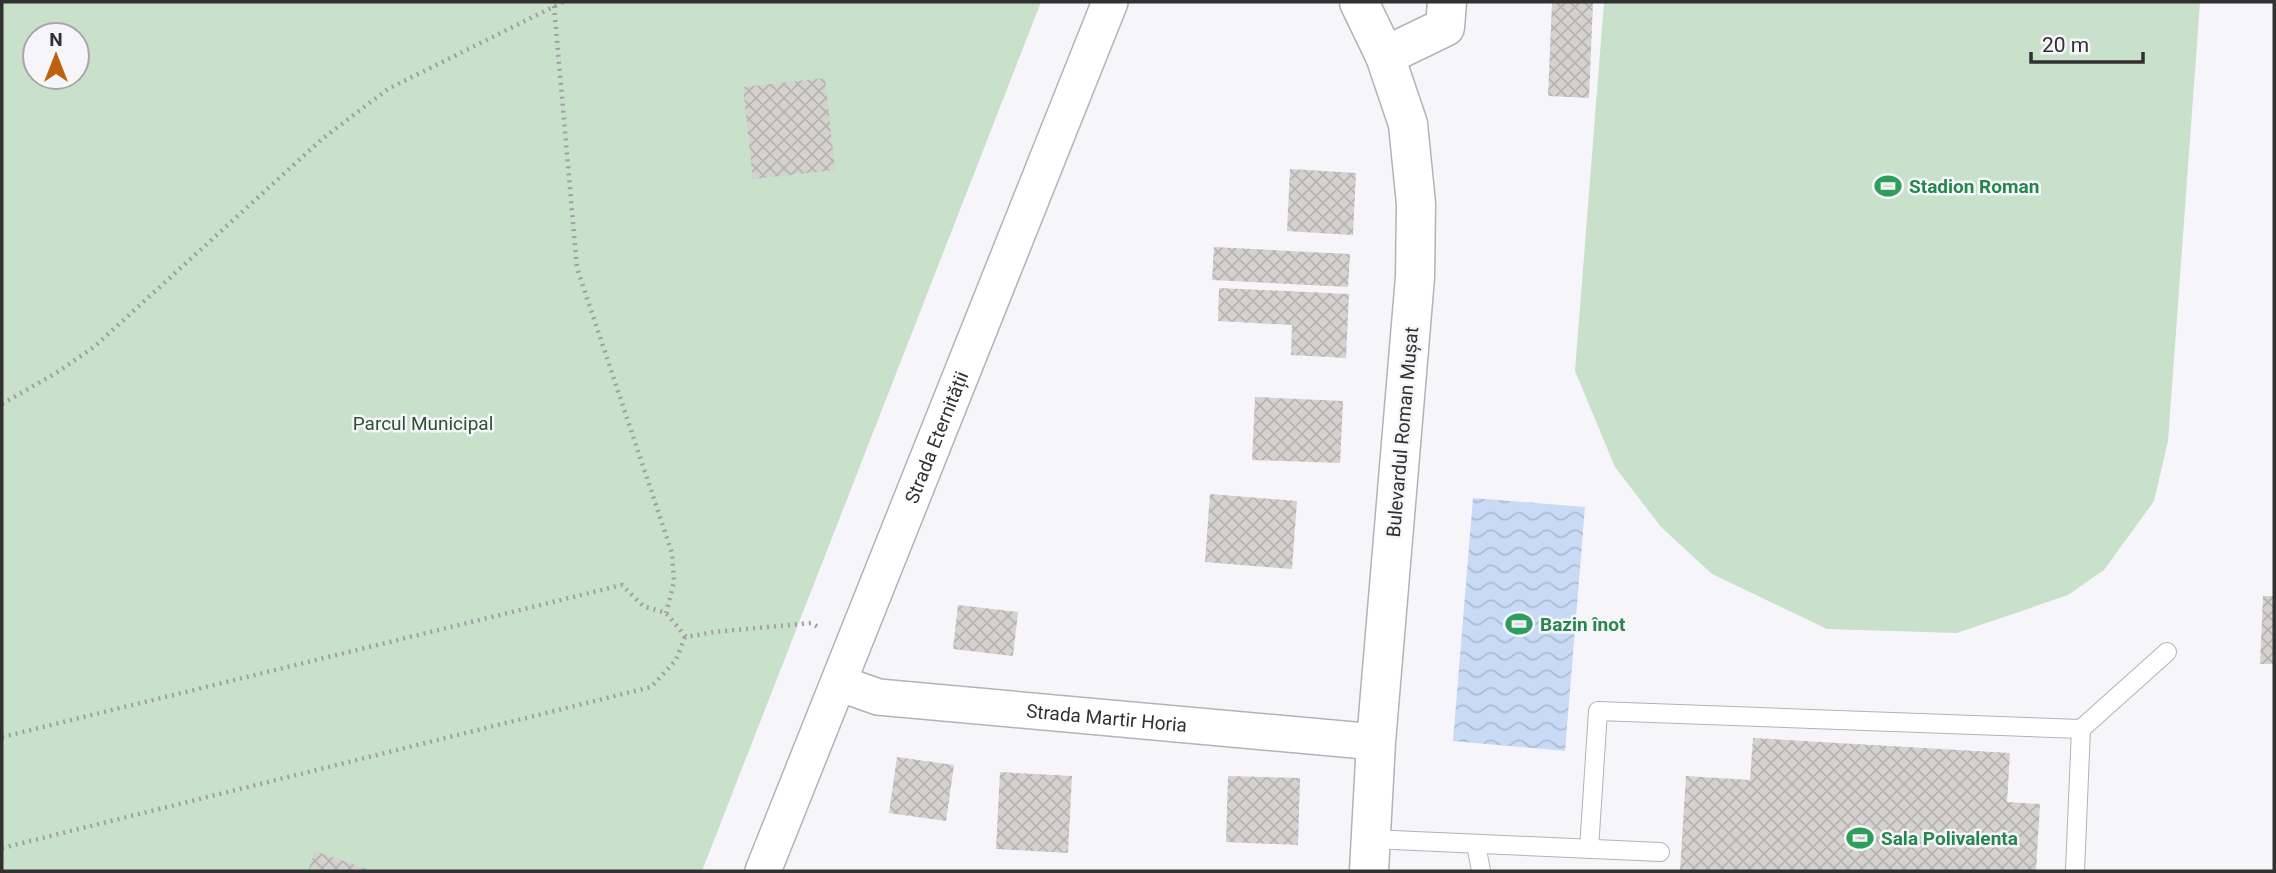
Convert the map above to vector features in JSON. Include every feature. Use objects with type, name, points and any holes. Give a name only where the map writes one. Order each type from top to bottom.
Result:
[{"type":"street","name":"Strada Eternității","points":[[763,871],[1110,2]]},
{"type":"street","name":"Bulevardul Roman Mușat","points":[[1359,2],[1385,56],[1408,124],[1416,204],[1415,277],[1376,742],[1370,855]]},
{"type":"street","points":[[1385,56],[1445,27],[1447,2]]},
{"type":"street","name":"Strada Martir Horia","points":[[839,683],[878,697],[1376,742]]},
{"type":"lane","points":[[1589,849],[1598,711],[2081,729],[2167,652]]},
{"type":"lane","points":[[2075,871],[2081,729]]},
{"type":"lane","points":[[1476,844],[1481,871]]},
{"type":"lane","points":[[1370,855],[1476,844],[1660,852]]},
{"type":"path","points":[[2,404],[94,347],[322,139],[388,89],[563,2]]},
{"type":"path","points":[[554,6],[577,268],[672,552],[674,582],[666,612]]},
{"type":"path","points":[[2,737],[622,585],[643,606],[666,612],[686,637]]},
{"type":"path","points":[[686,637],[811,623],[853,644]]},
{"type":"path","points":[[2,848],[651,687],[676,660],[686,637]]},
{"type":"green space","name":"Parcul Municipal","points":[[2,2],[1041,2],[702,871],[2,871]]},
{"type":"green space","name":"Stadion Roman","points":[[1604,2],[2200,2],[2168,441],[2154,501],[2104,570],[2068,595],[1957,633],[1827,629],[1712,574],[1661,527],[1615,467],[1575,371]]},
{"type":"water","name":"Bazin înot","points":[[1473,498],[1585,507],[1565,751],[1453,741]]},
{"type":"building","points":[[1552,2],[1593,2],[1589,98],[1548,96]]},
{"type":"building","points":[[825,78],[835,170],[753,179],[743,87]]},
{"type":"building","points":[[1290,169],[1356,173],[1353,235],[1287,231]]},
{"type":"building","points":[[1214,247],[1350,254],[1348,287],[1212,280]]},
{"type":"building","points":[[1219,288],[1349,294],[1346,358],[1291,355],[1292,325],[1218,321]]},
{"type":"building","points":[[1255,397],[1343,401],[1340,463],[1252,460]]},
{"type":"building","points":[[1210,494],[1297,501],[1292,569],[1205,562]]},
{"type":"building","points":[[2263,596],[2274,596],[2274,664],[2260,664]]},
{"type":"building","points":[[958,605],[1018,612],[1013,656],[953,649]]},
{"type":"building","name":"Sala Polivalenta","points":[[1753,738],[2010,753],[2007,802],[2040,804],[2036,871],[1680,871],[1686,776],[1750,780]]},
{"type":"building","points":[[897,757],[954,765],[946,821],[889,813]]},
{"type":"building","points":[[1000,772],[1072,776],[1068,853],[996,849]]},
{"type":"building","points":[[1228,776],[1300,778],[1298,845],[1226,842]]},
{"type":"building","points":[[315,851],[372,871],[308,871]]},
{"type":"place","name":"Stadion Roman","points":[[1888,186]]},
{"type":"place","name":"Bazin înot","points":[[1519,624]]},
{"type":"place","name":"Sala Polivalenta","points":[[1860,838]]}]
